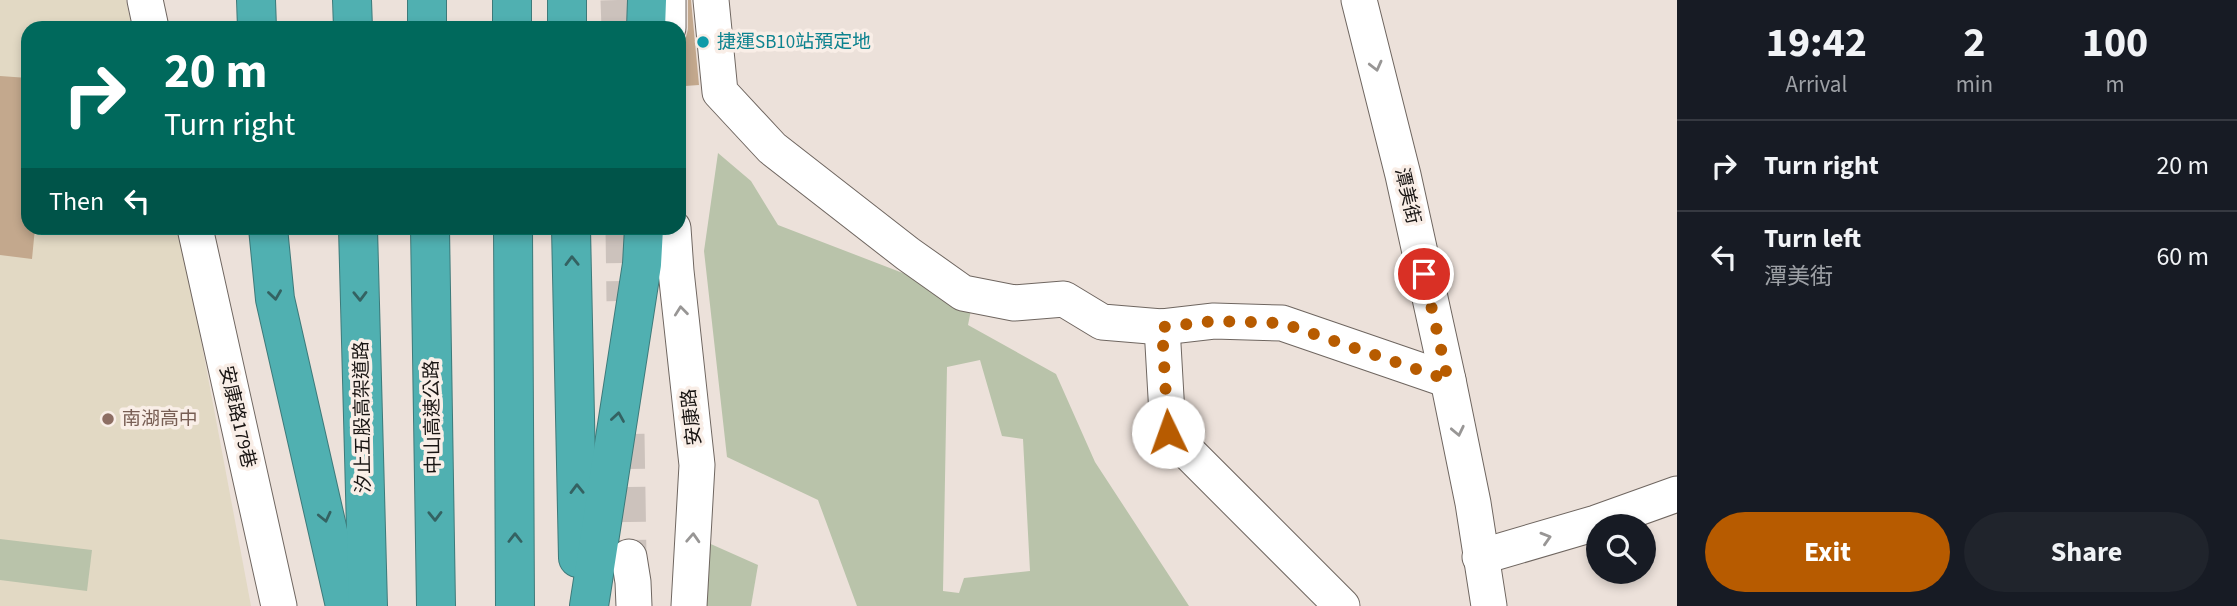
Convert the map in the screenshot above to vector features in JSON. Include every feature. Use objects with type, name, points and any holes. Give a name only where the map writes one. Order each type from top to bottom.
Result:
[{"type":"highway","points":[[256,0],[257,21]]},
{"type":"highway","points":[[352,0],[353,21]]},
{"type":"highway","points":[[426,0],[427,21]]},
{"type":"highway","points":[[512,0],[512,21]]},
{"type":"highway","points":[[567,0],[567,21]]},
{"type":"highway","points":[[646,0],[646,21]]},
{"type":"highway","points":[[269,235],[275,299],[345,606]]},
{"type":"highway","name":"汐止五股高架道路","points":[[358,235],[368,606]]},
{"type":"highway","name":"中山高速公路","points":[[430,235],[436,606]]},
{"type":"highway","points":[[513,235],[515,606]]},
{"type":"highway","points":[[571,235],[579,606]]},
{"type":"highway","points":[[589,606],[642,264],[644,235]]},
{"type":"street","points":[[145,0],[150,21]]},
{"type":"street","points":[[668,0],[668,21]]},
{"type":"street","points":[[711,0],[720,92],[772,148],[908,254],[963,293],[1014,303],[1064,299],[1102,322],[1162,327],[1214,321],[1282,323],[1448,380]]},
{"type":"street","name":"潭美街","points":[[1359,0],[1403,175],[1448,380],[1473,503],[1489,606]]},
{"type":"street","name":"安康路179巷","points":[[197,235],[279,606]]},
{"type":"street","name":"安康路","points":[[674,235],[697,465],[689,606]]},
{"type":"street","points":[[1162,327],[1168,432],[1342,606]]},
{"type":"street","points":[[1480,557],[1596,523],[1677,494]]},
{"type":"street","points":[[629,557],[634,606]]},
{"type":"shaded area","name":"南湖高中","points":[[0,0],[126,0],[130,21],[21,21],[21,235],[181,235],[251,606],[0,606]]},
{"type":"green space","points":[[718,153],[751,181],[778,225],[973,300],[968,325],[1056,374],[1095,462],[1189,606],[857,606],[818,500],[727,457],[704,251]],"holes":[[[980,360],[1002,436],[1023,439],[1030,571],[964,578],[959,593],[943,591],[947,367]]]},
{"type":"green space","points":[[0,539],[92,550],[87,591],[0,580]]},
{"type":"green space","points":[[704,541],[758,565],[751,606],[694,606]]},
{"type":"building","points":[[688,0],[691,0],[699,85],[686,86]]},
{"type":"building","points":[[0,76],[21,78],[21,235],[34,235],[32,259],[0,255]]},
{"type":"tunnel","points":[[618,0],[619,21]]},
{"type":"tunnel","points":[[623,235],[624,301]]},
{"type":"tunnel","points":[[627,434],[629,557]]},
{"type":"place","name":"捷運SB10站預定地","points":[[703,42]]},
{"type":"place","name":"南湖高中","points":[[108,419]]},
{"type":"route","points":[[1168,432],[1162,327],[1214,321],[1282,323],[1448,380],[1424,274]]}]
